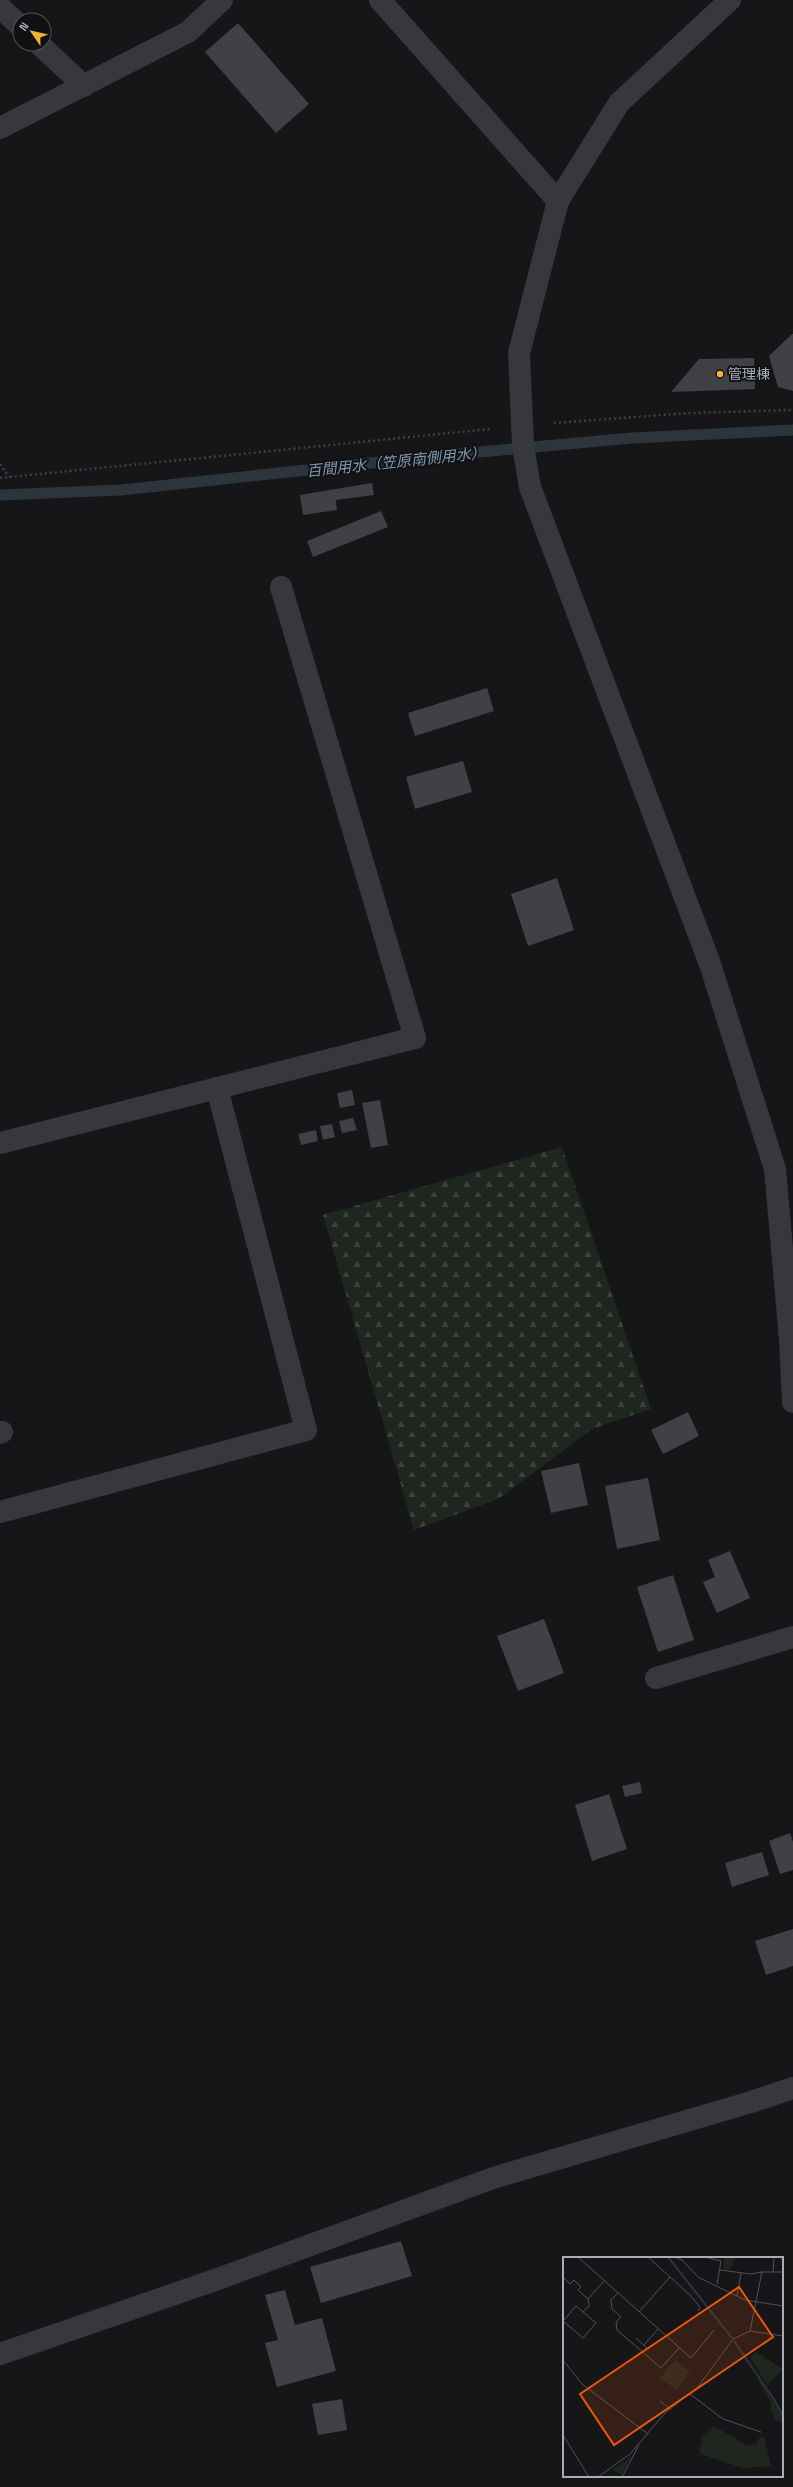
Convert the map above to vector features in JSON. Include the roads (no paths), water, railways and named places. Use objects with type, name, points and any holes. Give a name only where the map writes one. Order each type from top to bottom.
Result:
[{"type":"street","points":[[0,128],[188,32],[222,0]]},
{"type":"street","points":[[380,0],[558,201]]},
{"type":"street","points":[[730,0],[619,102],[558,201],[519,353],[522,426],[530,487],[710,964],[775,1169],[790,1306],[793,1402]]},
{"type":"street","points":[[0,7],[12,18]]},
{"type":"street","points":[[48,52],[84,86]]},
{"type":"street","points":[[0,1143],[414,1038],[281,587]]},
{"type":"street","points":[[0,1512],[306,1430],[217,1088]]},
{"type":"street","points":[[656,1678],[793,1637]]},
{"type":"street","points":[[0,2354],[218,2279],[493,2178],[744,2105],[793,2088]]},
{"type":"waterway","name":"百間用水（笠原南側用水）","points":[[0,495],[121,490],[436,456],[632,438],[793,430]]},
{"type":"place","name":"管理棟","points":[[720,374]]}]
